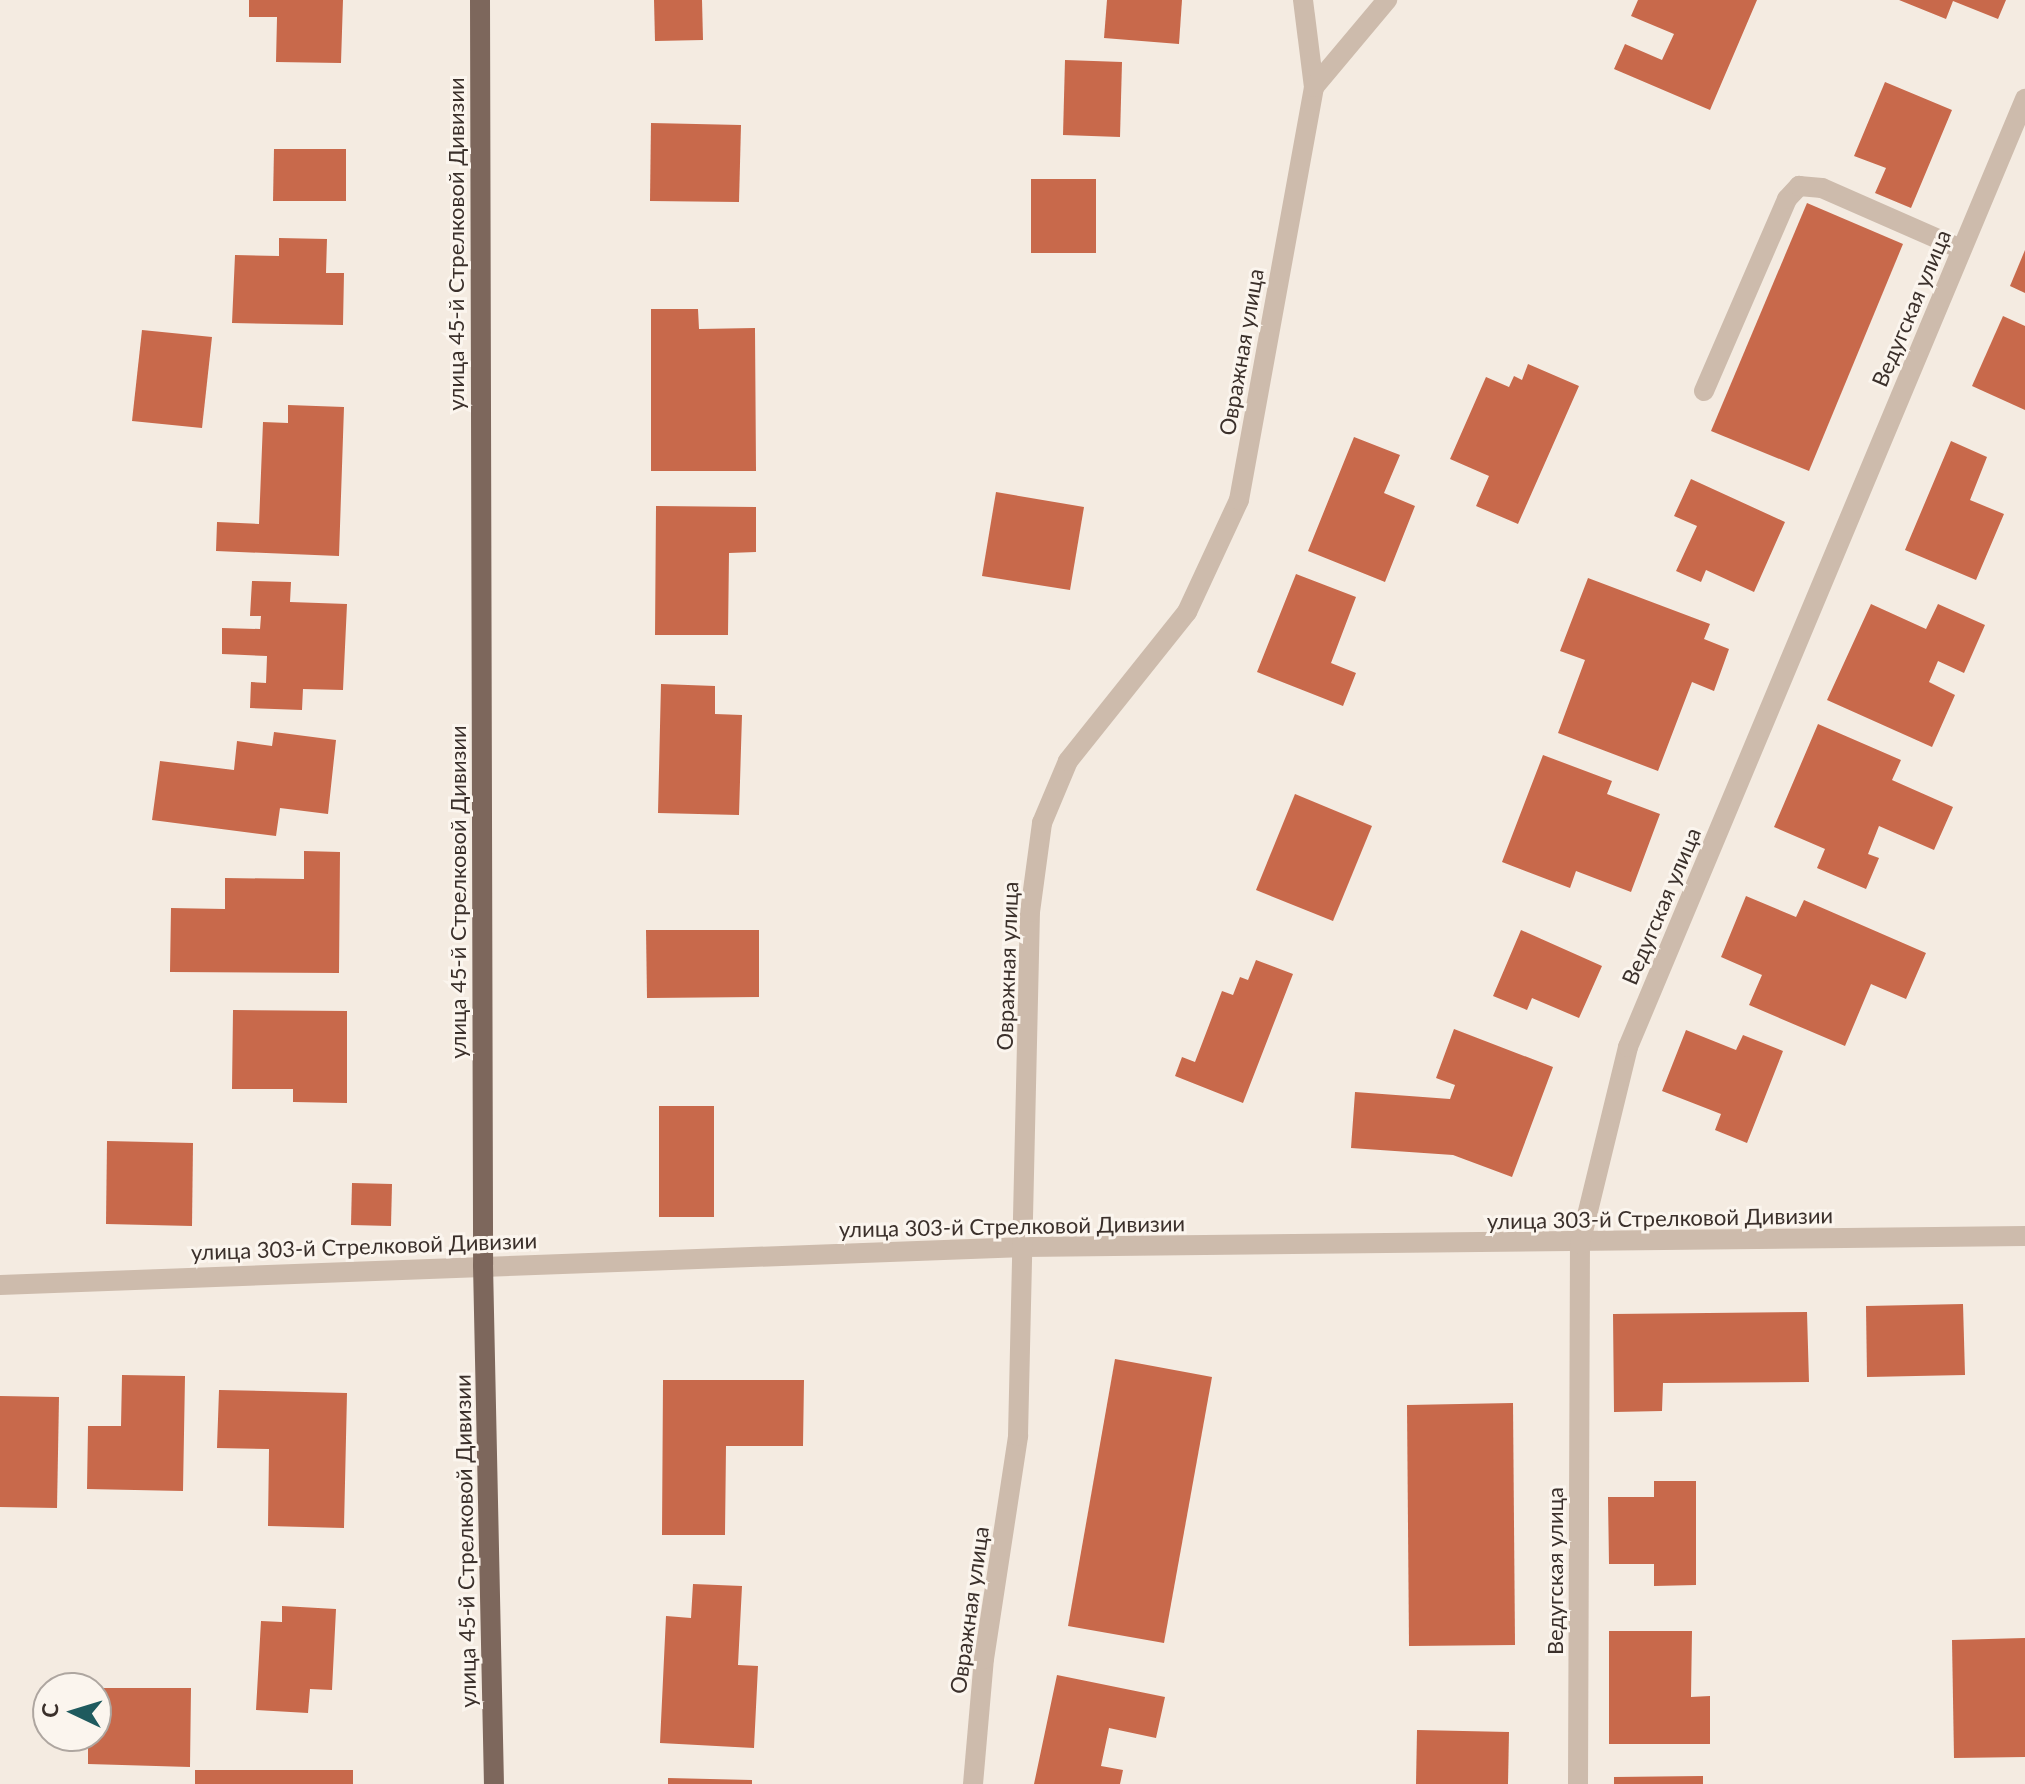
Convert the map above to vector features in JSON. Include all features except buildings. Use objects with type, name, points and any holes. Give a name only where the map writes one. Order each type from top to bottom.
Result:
[{"type":"main road","name":"улица 45-й Стрелковой Дивизии","points":[[480,0],[483,1265],[494,1784]]},
{"type":"street","points":[[1303,0],[1314,87]]},
{"type":"street","name":"Овражная улица","points":[[973,1784],[984,1659],[1018,1436],[1030,912],[1042,823],[1068,761],[1187,612],[1239,500],[1314,87],[1387,0]]},
{"type":"street","name":"Ведугская улица","points":[[1578,1784],[1580,1244],[1628,1047],[2025,99]]},
{"type":"street","points":[[1704,391],[1787,199],[1799,186],[1822,188],[1961,249]]},
{"type":"street","name":"улица 303-й Стрелковой Дивизии","points":[[0,1285],[1024,1247],[1580,1244],[2025,1236]]}]
